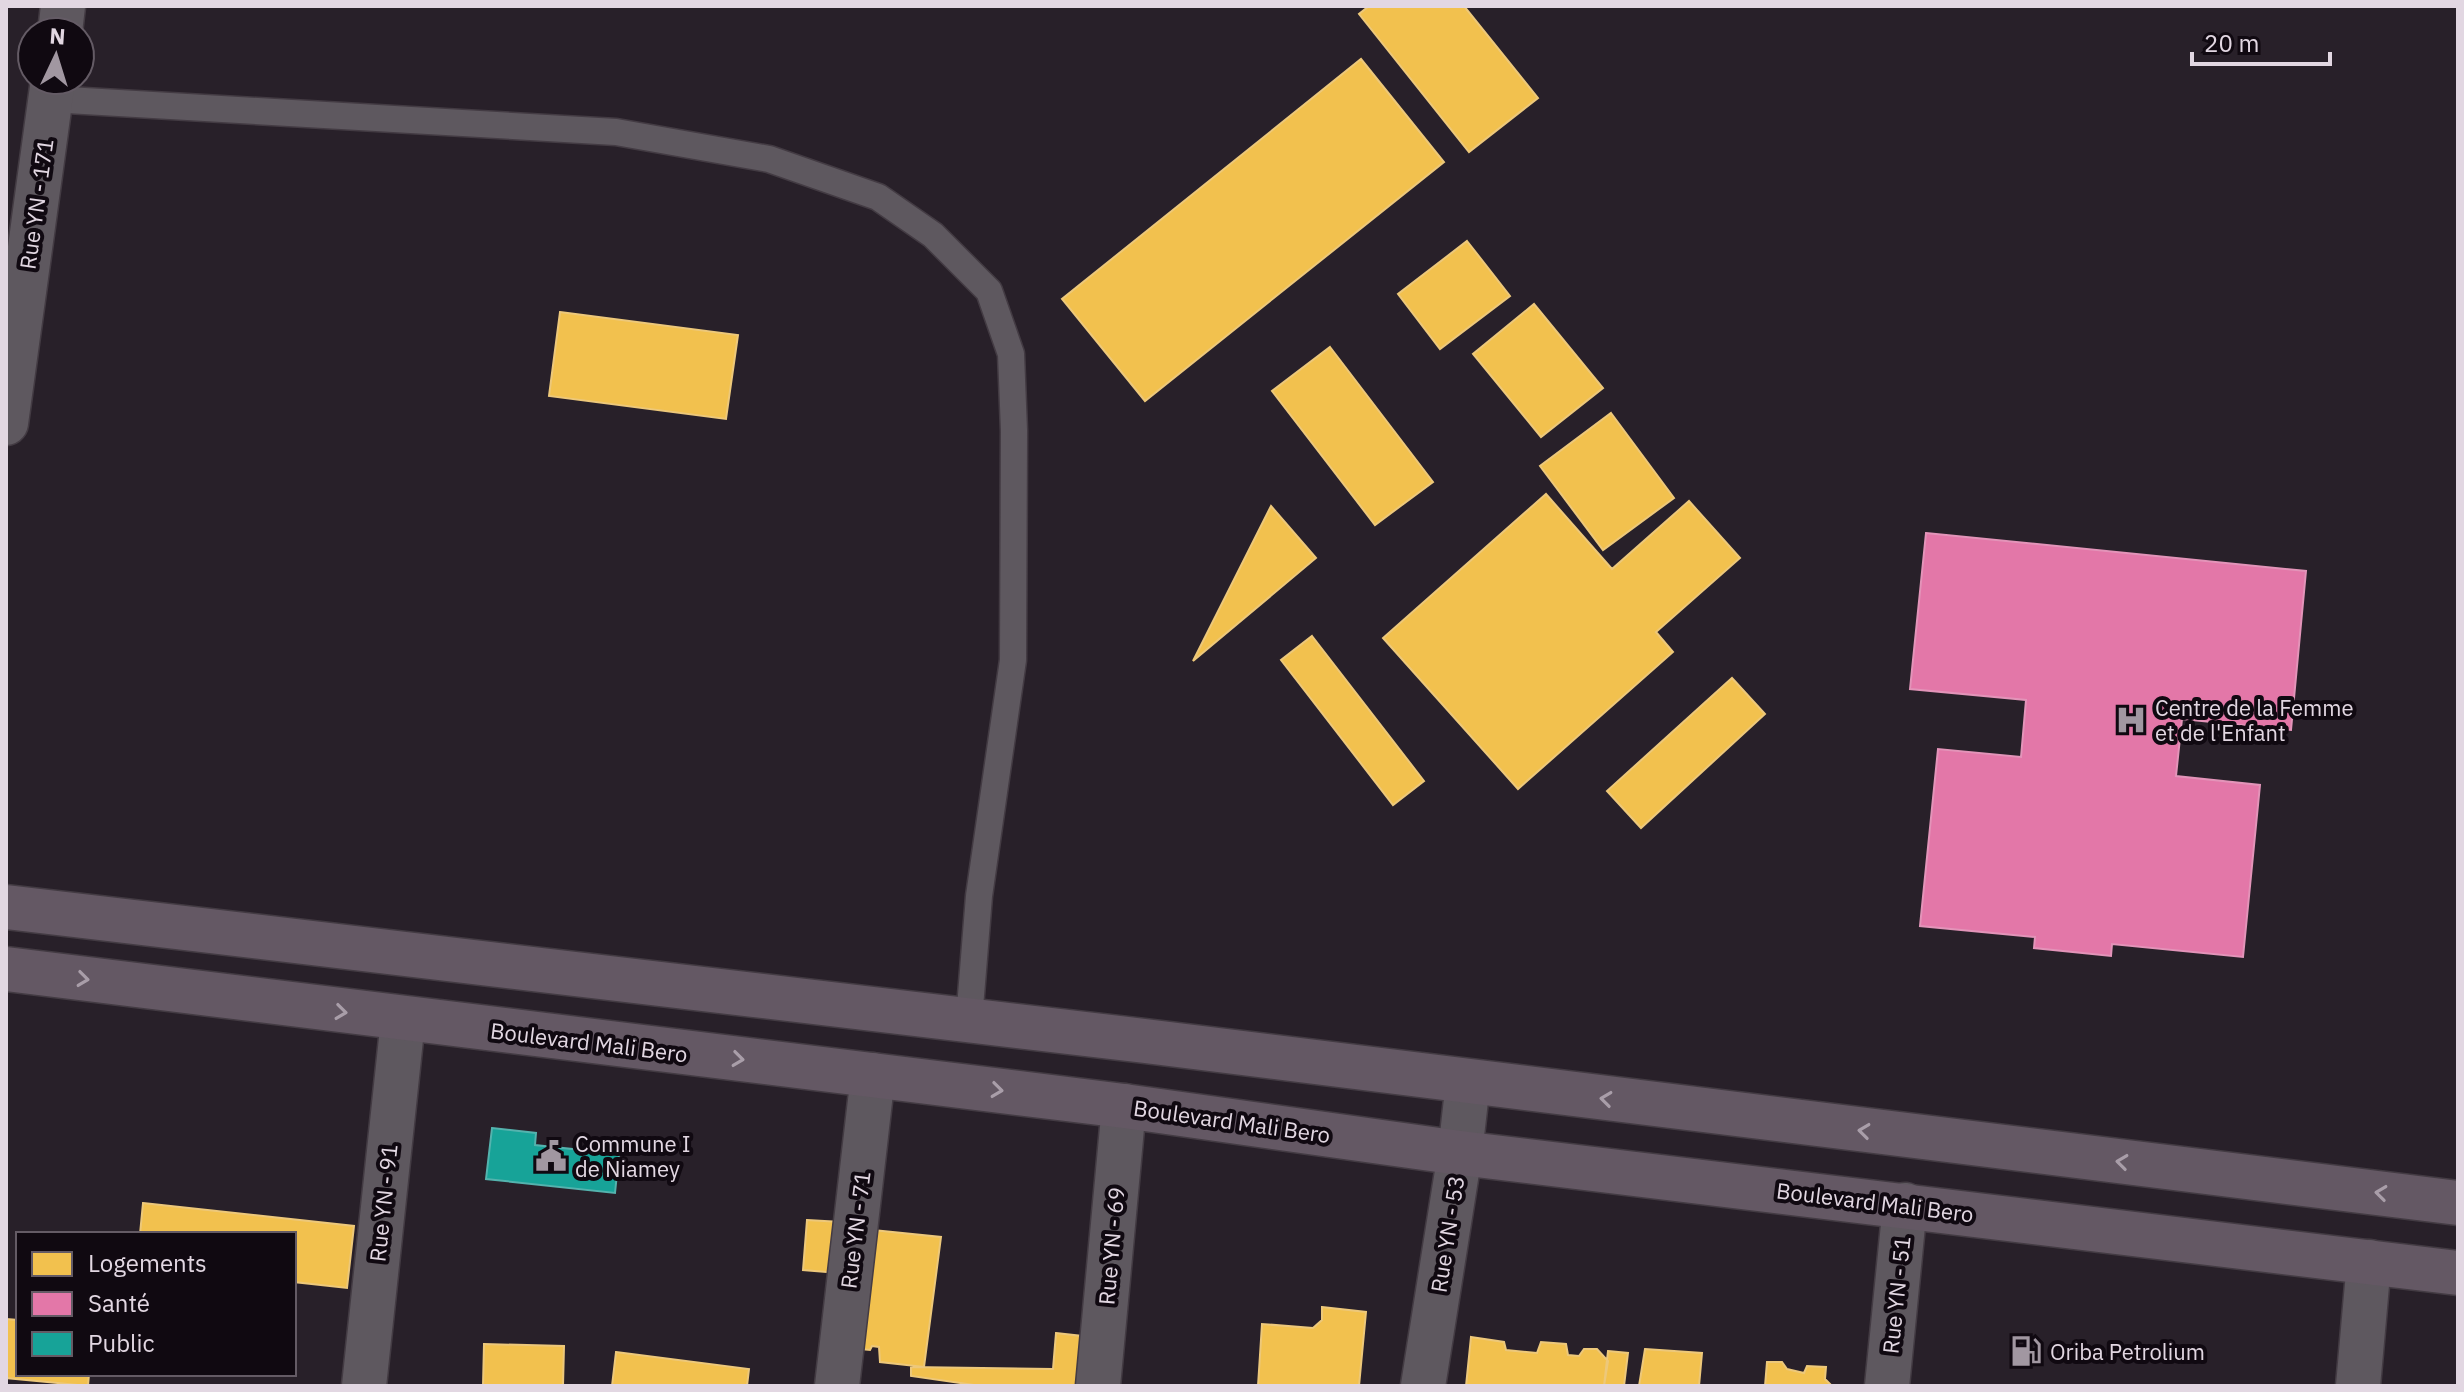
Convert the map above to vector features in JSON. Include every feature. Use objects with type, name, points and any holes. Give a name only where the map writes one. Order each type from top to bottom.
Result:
[{"type":"main road","points":[[6,907],[969,1020],[2458,1203]]},
{"type":"main road","name":"Boulevard Mali Bero","points":[[6,969],[1124,1106],[1460,1153],[2458,1273]]},
{"type":"street","name":"Rue YN - 171","points":[[6,423],[51,96]]},
{"type":"street","name":"Rue YN - 91","points":[[364,1386],[403,1020]]},
{"type":"street","name":"Rue YN - 71","points":[[837,1386],[873,1075]]},
{"type":"street","name":"Rue YN - 53","points":[[1423,1386],[1460,1153],[1468,1082]]},
{"type":"street","name":"Rue YN - 69","points":[[1098,1386],[1124,1106]]},
{"type":"street","name":"Rue YN - 51","points":[[1887,1386],[1905,1205]]},
{"type":"street","points":[[2358,1386],[2369,1262]]},
{"type":"lane","points":[[96,92],[616,132],[769,159],[878,197],[933,235],[989,291],[1011,354],[1014,431],[1013,660],[979,896],[969,1020]]},
{"type":"building: Logements","points":[[1369,6],[1464,6],[1538,98],[1469,152],[1359,14]]},
{"type":"building: Logements","points":[[1361,59],[1444,162],[1145,401],[1062,299]]},
{"type":"building: Logements","points":[[1467,241],[1510,296],[1440,349],[1398,294]]},
{"type":"building: Logements","points":[[1534,304],[1603,388],[1541,437],[1473,354]]},
{"type":"building: Logements","points":[[560,312],[738,335],[726,419],[549,396]]},
{"type":"building: Logements","points":[[1330,347],[1433,482],[1375,525],[1272,391]]},
{"type":"building: Logements","points":[[1611,413],[1674,498],[1603,550],[1540,466]]},
{"type":"building: Logements","points":[[1546,494],[1612,569],[1689,501],[1740,558],[1656,632],[1673,652],[1518,789],[1383,638]]},
{"type":"building: Logements","points":[[1271,506],[1316,558],[1193,661]]},
{"type":"building: Logements","points":[[1312,636],[1424,781],[1393,805],[1281,660]]},
{"type":"building: Logements","points":[[1732,678],[1765,714],[1641,828],[1607,791]]},
{"type":"building: Logements","points":[[143,1203],[354,1226],[347,1288],[296,1282],[296,1232],[140,1232]]},
{"type":"building: Logements","points":[[807,1220],[841,1222],[838,1273],[803,1270]]},
{"type":"building: Logements","points":[[863,1229],[941,1237],[924,1367],[880,1362],[879,1347],[872,1346],[870,1350],[850,1348]]},
{"type":"building: Logements","points":[[1322,1307],[1366,1312],[1359,1386],[1258,1386],[1262,1324],[1313,1328],[1322,1320]]},
{"type":"building: Logements","points":[[6,1319],[16,1320],[16,1376],[89,1376],[88,1386],[6,1378]]},
{"type":"building: Logements","points":[[1056,1333],[1082,1336],[1076,1386],[981,1386],[911,1376],[911,1367],[1053,1369]]},
{"type":"building: Logements","points":[[1471,1337],[1504,1342],[1506,1350],[1537,1353],[1541,1342],[1566,1344],[1568,1355],[1579,1356],[1584,1349],[1597,1349],[1608,1361],[1604,1386],[1466,1386]]},
{"type":"building: Logements","points":[[484,1344],[564,1346],[563,1386],[483,1386]]},
{"type":"building: Logements","points":[[1645,1349],[1702,1353],[1699,1386],[1639,1386]]},
{"type":"building: Logements","points":[[1608,1351],[1628,1353],[1624,1386],[1604,1386]]},
{"type":"building: Logements","points":[[616,1352],[749,1369],[747,1386],[612,1386]]},
{"type":"building: Logements","points":[[1767,1362],[1782,1362],[1787,1369],[1804,1373],[1807,1366],[1826,1367],[1825,1379],[1831,1385],[1859,1386],[1765,1386]]},
{"type":"building: Santé","points":[[1926,533],[2306,571],[2291,730],[2182,719],[2176,776],[2260,785],[2243,957],[2112,944],[2111,956],[2034,948],[2035,937],[1920,926],[1938,749],[2021,757],[2026,700],[1910,689]]},
{"type":"building: Public","points":[[492,1128],[536,1133],[535,1145],[619,1154],[615,1193],[486,1179]]},
{"type":"place","name":"Centre de la Femme et de l'Enfant","points":[[2131,720]]},
{"type":"place","name":"Commune I de Niamey","points":[[551,1156]]},
{"type":"place","name":"Oriba Petrolium","points":[[2026,1351]]}]
